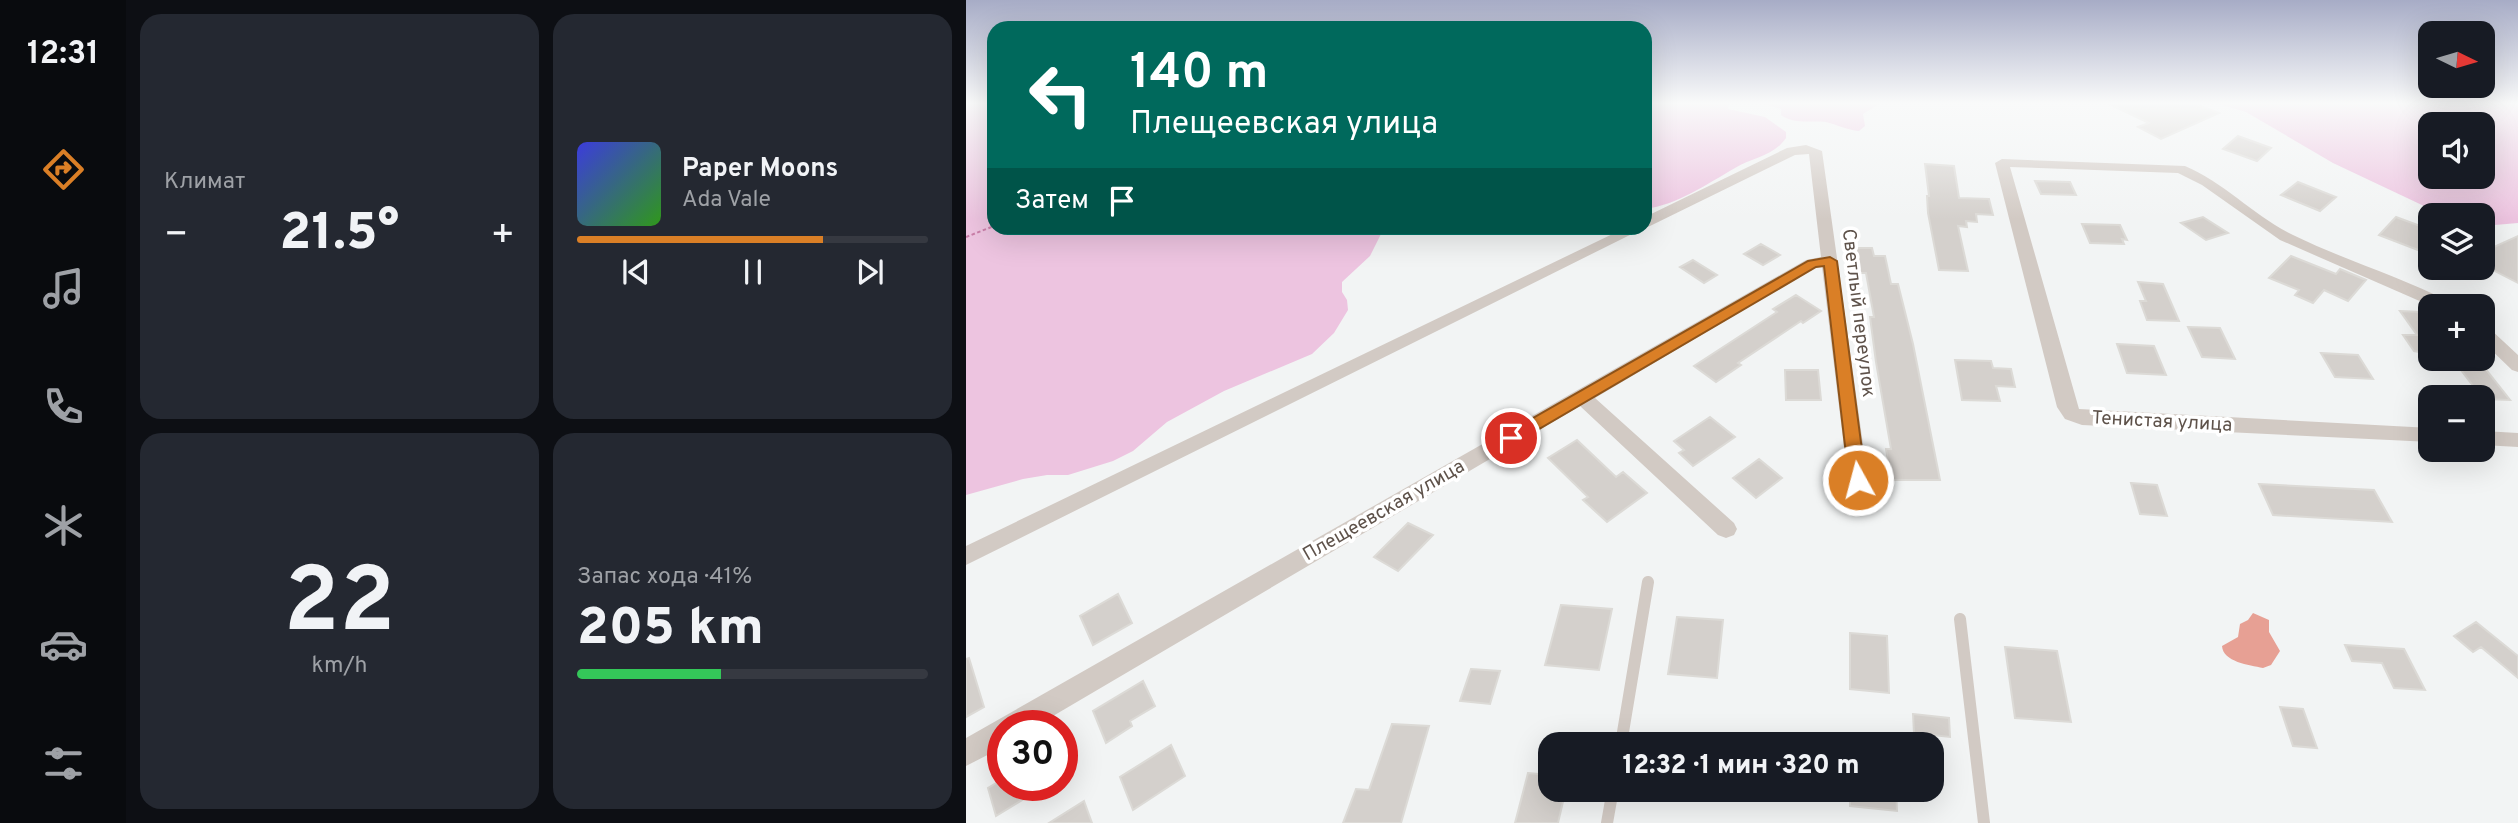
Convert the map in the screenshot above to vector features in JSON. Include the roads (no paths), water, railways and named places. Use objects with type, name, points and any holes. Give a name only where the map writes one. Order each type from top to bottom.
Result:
[{"type":"street","points":[[1652,220],[1792,151],[1815,151]]},
{"type":"street","name":"Светлый переулок","points":[[1815,151],[1858,480]]},
{"type":"street","name":"Тенистая улица","points":[[2418,295],[2286,237],[2255,220],[2194,174],[2180,169],[2002,163],[2067,407],[2072,414],[2082,418],[2418,434]]},
{"type":"street","points":[[966,556],[1622,235]]},
{"type":"street","name":"Плещеевская улица","points":[[1040,710],[1812,263],[1830,261]]},
{"type":"street","points":[[2495,344],[2518,366]]},
{"type":"street","points":[[1582,397],[1726,529]]},
{"type":"street","points":[[2495,439],[2518,440]]},
{"type":"street","points":[[966,753],[987,741]]},
{"type":"lane","points":[[1622,732],[1648,582]]},
{"type":"lane","points":[[1960,619],[1984,823]]},
{"type":"lane","points":[[1607,823],[1611,802]]}]
